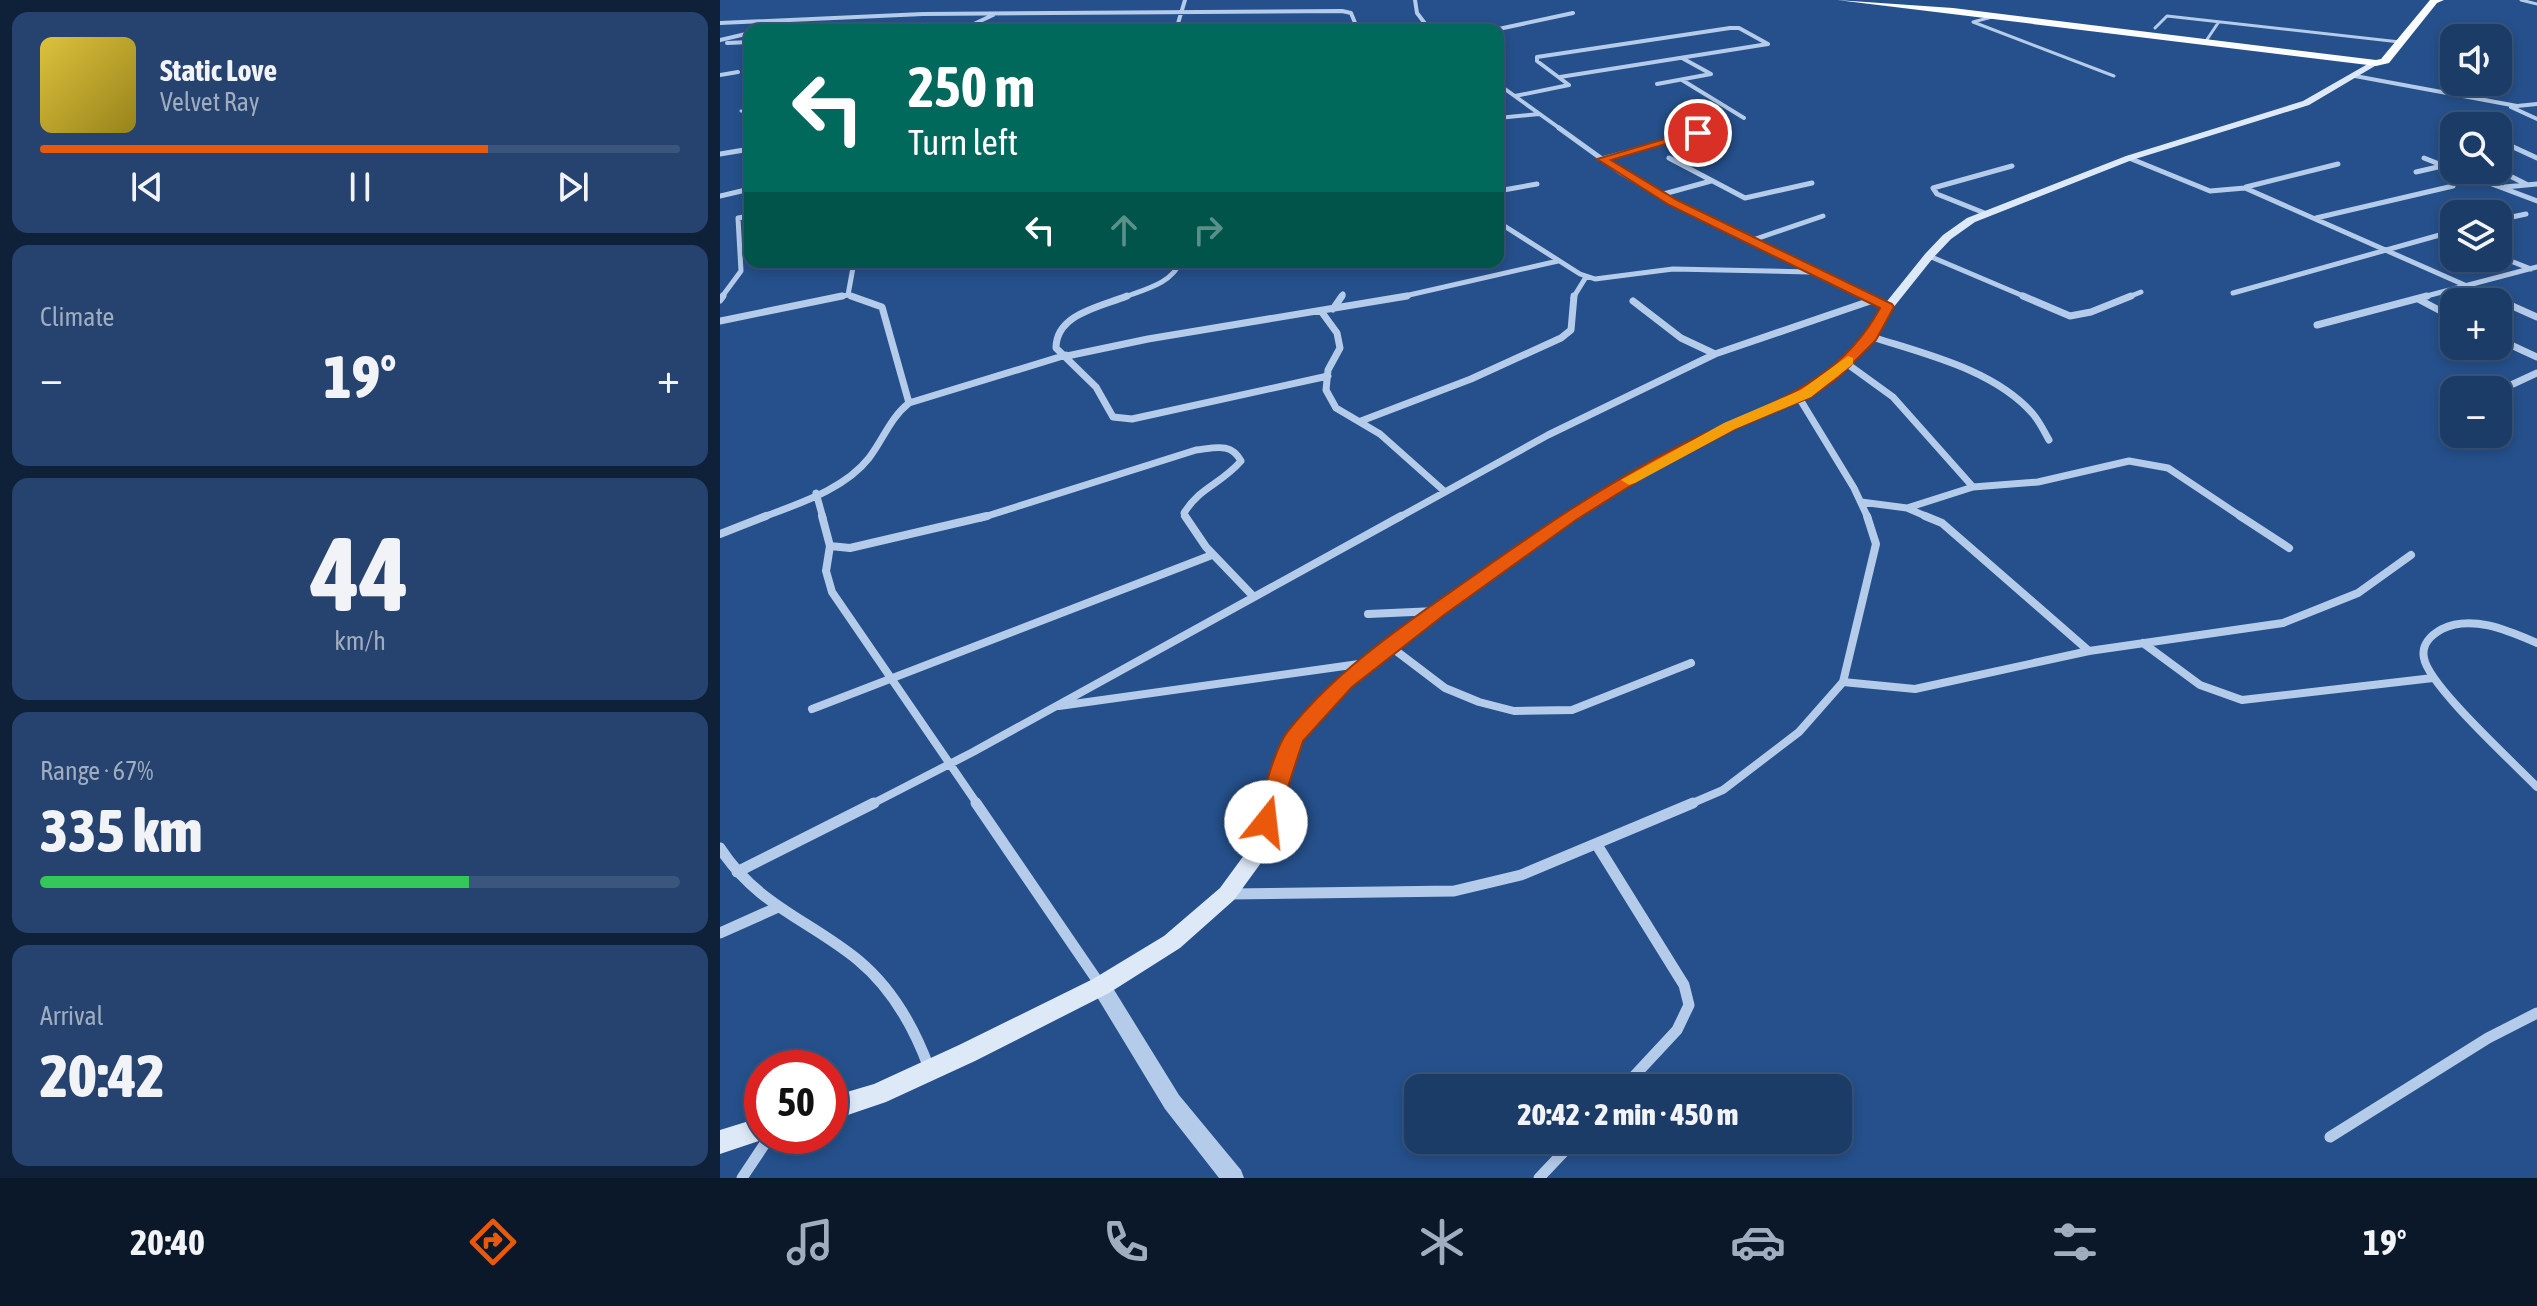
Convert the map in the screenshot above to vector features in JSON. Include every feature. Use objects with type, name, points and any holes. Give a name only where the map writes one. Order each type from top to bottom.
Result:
[{"type":"highway","points":[[1842,0],[2376,63],[2385,61],[2434,1],[2439,0]]},
{"type":"main road","points":[[848,1103],[878,1094],[930,1070],[1101,986],[1172,942],[1227,894],[1259,850],[1273,794],[1294,738],[1345,682],[1437,611],[1570,516],[1648,468],[1798,396],[1834,374],[1872,337],[1880,304],[1958,228],[2129,158],[2306,103],[2376,63]]},
{"type":"main road","points":[[720,1142],[744,1135]]},
{"type":"street","points":[[1177,24],[1185,0]]},
{"type":"street","points":[[1415,0],[1417,13],[1425,24]]},
{"type":"street","points":[[720,23],[997,13],[1342,11],[1351,13],[1356,24]]},
{"type":"street","points":[[974,24],[997,13]]},
{"type":"street","points":[[1504,28],[1573,13]]},
{"type":"street","points":[[781,24],[797,19]]},
{"type":"street","points":[[1515,96],[1569,85],[1537,61],[1537,57],[1730,28],[1739,28],[1770,43],[1560,77]]},
{"type":"street","points":[[720,42],[744,35]]},
{"type":"street","points":[[720,42],[744,42]]},
{"type":"street","points":[[1538,46],[1542,56]]},
{"type":"street","points":[[1657,84],[1711,74],[1681,58]]},
{"type":"street","points":[[720,75],[738,72]]},
{"type":"street","points":[[2355,76],[2503,103],[2537,104]]},
{"type":"street","points":[[1681,80],[1744,118]]},
{"type":"street","points":[[1504,88],[1602,159],[1660,195],[1880,304]]},
{"type":"street","points":[[2503,103],[2537,119]]},
{"type":"street","points":[[1504,117],[1539,114]]},
{"type":"street","points":[[1602,159],[1698,133]]},
{"type":"street","points":[[2512,146],[2537,158]]},
{"type":"street","points":[[720,154],[744,150]]},
{"type":"street","points":[[1669,158],[1745,198],[1812,183]]},
{"type":"street","points":[[2129,158],[2210,191],[2245,188],[2338,164]]},
{"type":"street","points":[[2424,158],[2440,164]]},
{"type":"street","points":[[1987,214],[1937,194],[1933,188],[2012,166]]},
{"type":"street","points":[[2416,172],[2440,166]]},
{"type":"street","points":[[2512,177],[2528,185]]},
{"type":"street","points":[[1660,195],[1711,181]]},
{"type":"street","points":[[1504,190],[1537,184]]},
{"type":"street","points":[[2492,184],[2537,201]]},
{"type":"street","points":[[2500,187],[2537,184]]},
{"type":"street","points":[[2315,218],[2453,186]]},
{"type":"street","points":[[2245,188],[2537,317]]},
{"type":"street","points":[[720,196],[744,190]]},
{"type":"street","points":[[2512,217],[2526,214]]},
{"type":"street","points":[[1750,241],[1823,216]]},
{"type":"street","points":[[720,300],[741,271],[738,218],[744,217]]},
{"type":"street","points":[[1504,226],[1586,277],[1605,279],[1673,269],[1811,272]]},
{"type":"street","points":[[2233,293],[2440,235]]},
{"type":"street","points":[[1929,256],[2070,316],[2091,312],[2141,292]]},
{"type":"street","points":[[720,534],[816,493],[860,469],[877,450],[900,409],[909,403],[1066,356],[1435,290],[1558,261]]},
{"type":"street","points":[[2512,261],[2534,268]]},
{"type":"street","points":[[848,295],[853,268]]},
{"type":"street","points":[[1178,268],[1166,280],[1066,321],[1056,336],[1056,348],[1096,387],[1113,417],[1122,420],[1328,376]]},
{"type":"street","points":[[2317,325],[2534,268]]},
{"type":"street","points":[[1361,421],[1471,379],[1561,338],[1571,330],[1572,299],[1586,277]]},
{"type":"street","points":[[1333,309],[1343,294]]},
{"type":"street","points":[[720,309],[721,321],[848,295],[882,307],[909,403]]},
{"type":"street","points":[[2417,299],[2440,311]]},
{"type":"street","points":[[1633,301],[1663,326],[1715,354]]},
{"type":"street","points":[[737,872],[951,764],[1548,435],[1715,354],[1880,304]]},
{"type":"street","points":[[1321,311],[1337,333],[1340,348],[1328,376],[1326,390],[1336,408],[1361,421],[1444,491]]},
{"type":"street","points":[[1872,337],[1940,361],[1989,383],[2032,413],[2049,440]]},
{"type":"street","points":[[2512,345],[2537,357]]},
{"type":"street","points":[[1846,363],[1893,397],[1973,487]]},
{"type":"street","points":[[2512,385],[2537,373]]},
{"type":"street","points":[[1227,894],[1454,891],[1521,875],[1723,790],[1799,732],[1843,682],[1876,544],[1872,523],[1861,502],[1798,396]]},
{"type":"street","points":[[830,546],[850,548],[931,531],[1196,450],[1226,447],[1236,452],[1241,461],[1228,476],[1195,495],[1184,513],[1191,529],[1212,555],[1253,596]]},
{"type":"street","points":[[1907,508],[1973,487],[2038,482],[2129,461],[2150,463],[2175,472],[2289,548]]},
{"type":"street","points":[[816,493],[830,546],[824,564],[826,580],[833,596],[843,606],[1101,986],[1172,1102],[1233,1178]]},
{"type":"street","points":[[1861,502],[1907,508],[1942,523],[2089,651]]},
{"type":"street","points":[[812,709],[1212,555]]},
{"type":"street","points":[[1843,682],[1915,689],[2089,651],[2283,623],[2358,593],[2411,555]]},
{"type":"street","points":[[1368,614],[1437,611]]},
{"type":"street","points":[[2537,643],[2501,628],[2469,623],[2439,629],[2424,644],[2423,660],[2433,678],[2537,787]]},
{"type":"street","points":[[2143,643],[2194,684],[2216,695],[2242,700],[2433,678]]},
{"type":"street","points":[[1391,647],[1445,688],[1479,702],[1514,711],[1572,710],[1691,663]]},
{"type":"street","points":[[1054,707],[1372,662]]},
{"type":"street","points":[[1597,845],[1684,985],[1689,1005],[1677,1030],[1636,1074]]},
{"type":"street","points":[[720,848],[756,895],[844,950],[886,987],[917,1032],[930,1070]]},
{"type":"street","points":[[720,933],[776,908]]},
{"type":"street","points":[[2330,1137],[2488,1038],[2537,1013]]},
{"type":"street","points":[[742,1178],[758,1154]]},
{"type":"street","points":[[1539,1178],[1562,1154]]},
{"type":"lane","points":[[2521,0],[2537,4]]},
{"type":"lane","points":[[1995,16],[1973,22],[2114,76]]},
{"type":"lane","points":[[2155,28],[2165,16],[2400,42]]},
{"type":"lane","points":[[2206,41],[2218,23]]},
{"type":"slow traffic","points":[[1629,480],[1730,426],[1806,394],[1848,361]]},
{"type":"route","points":[[1266,822],[1294,738],[1345,682],[1437,611],[1570,516],[1648,468],[1730,426],[1806,394],[1834,374],[1872,337],[1888,307],[1673,203],[1602,159],[1698,133]]}]
